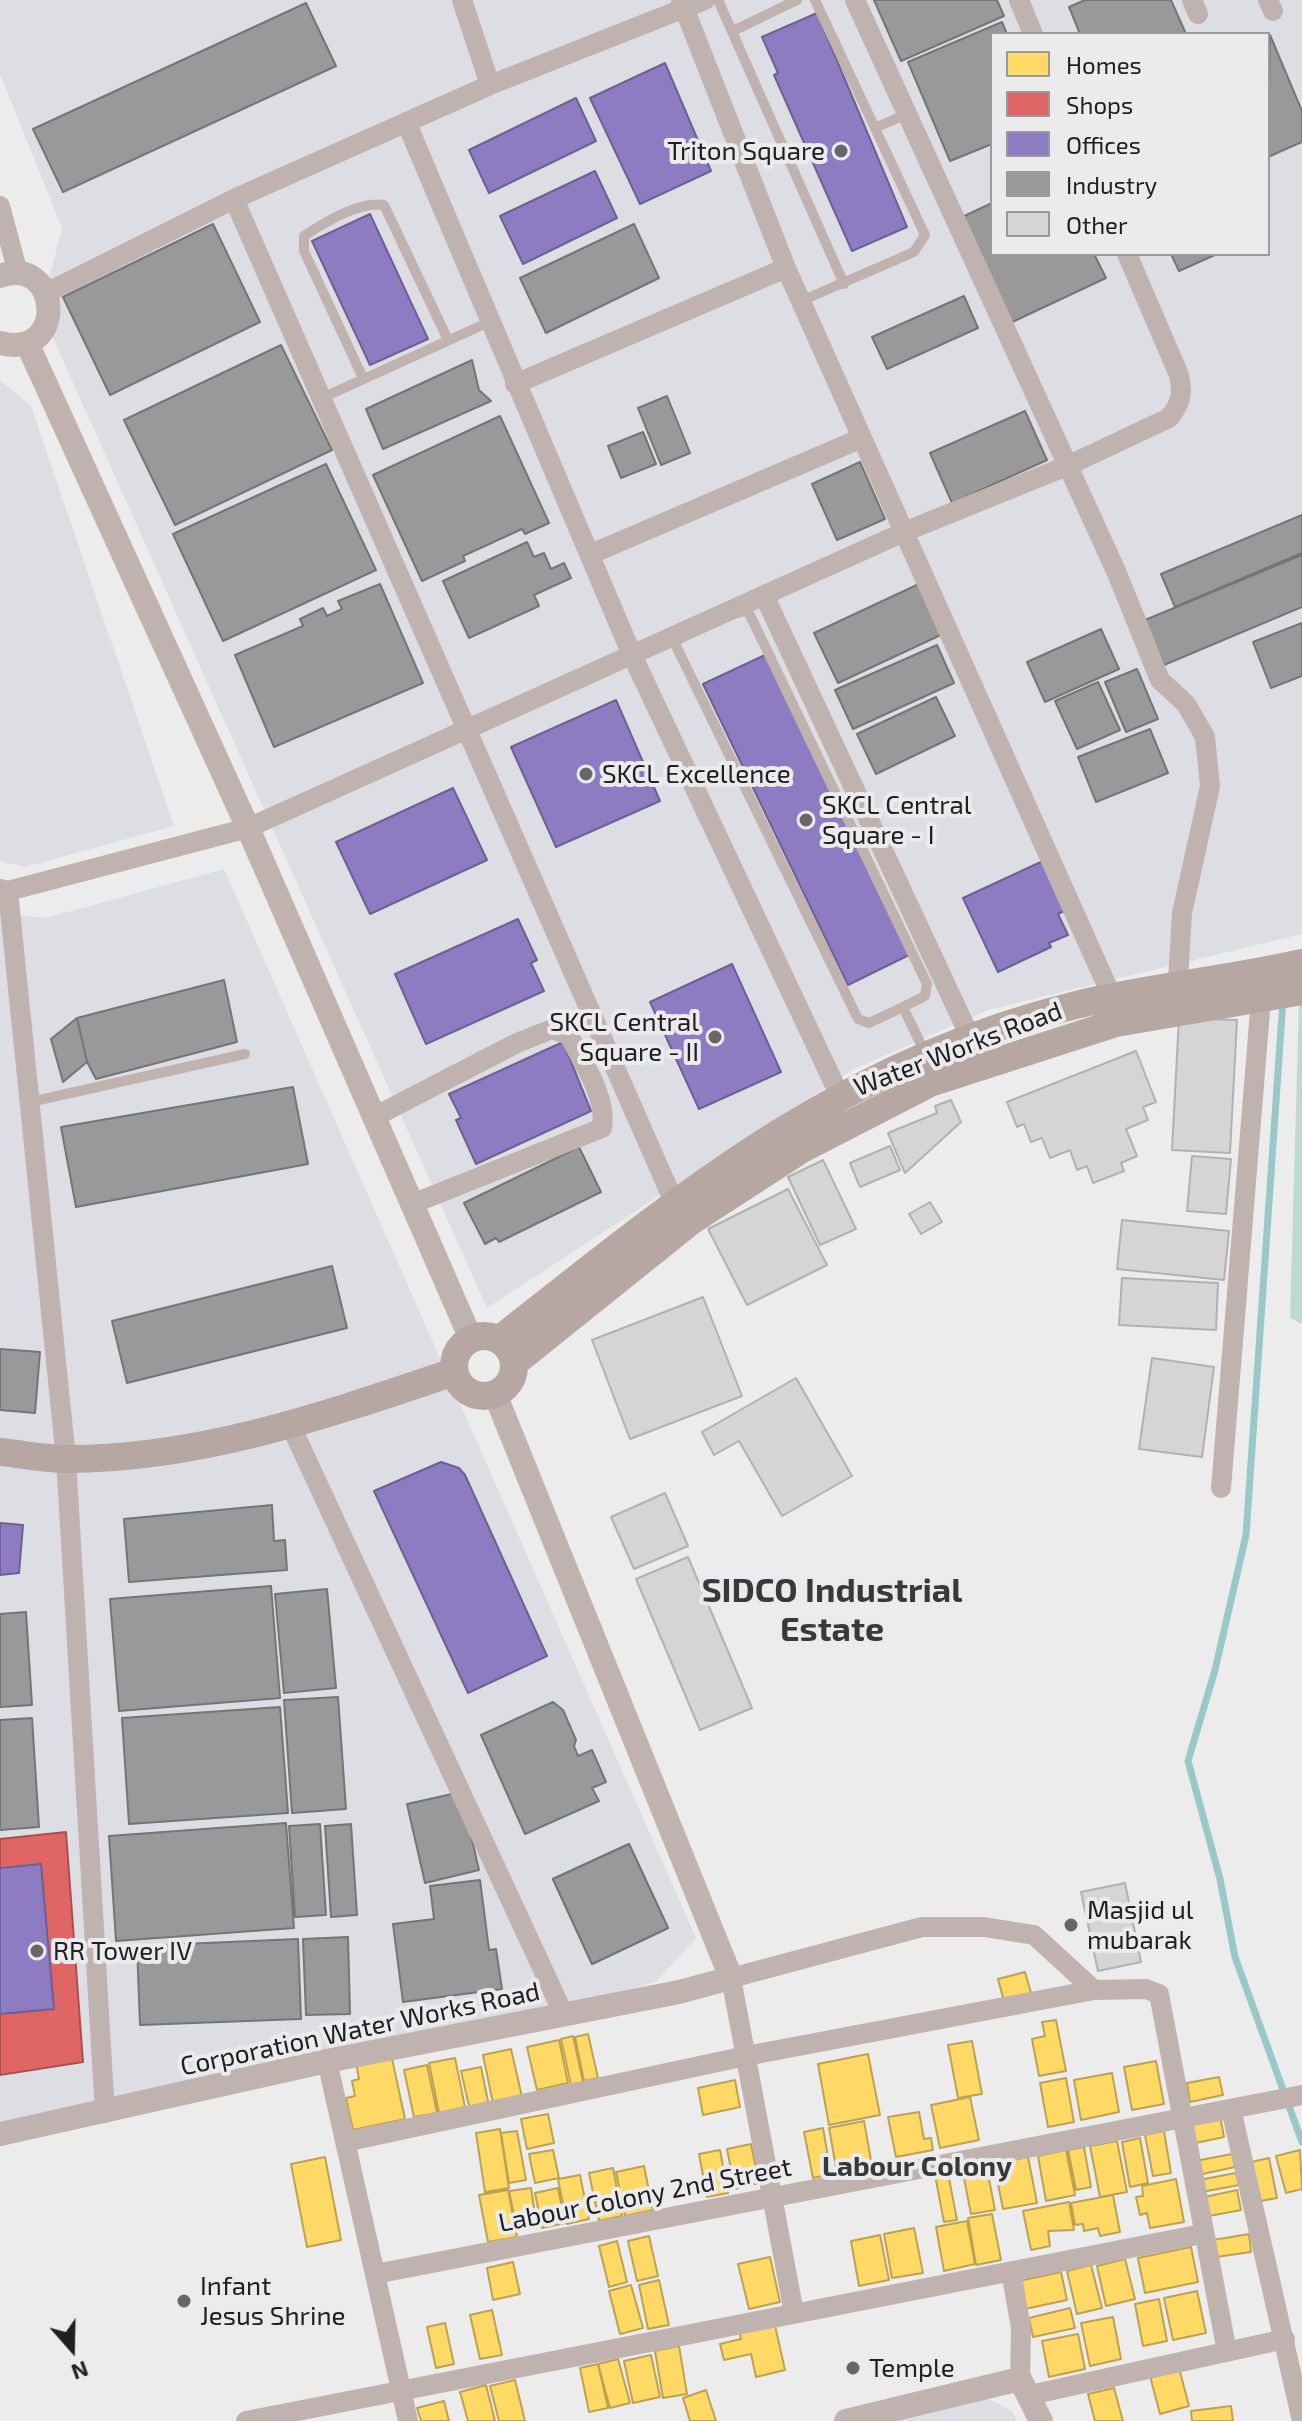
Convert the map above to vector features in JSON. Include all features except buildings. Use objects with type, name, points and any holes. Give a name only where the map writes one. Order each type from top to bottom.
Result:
[{"type":"main road","name":"Water Works Road","points":[[506,1351],[691,1221],[795,1136],[839,1094],[926,1055],[1074,1005],[1112,997],[1177,1000],[1266,989],[1302,963]]},
{"type":"main road","points":[[1266,989],[1302,991]]},
{"type":"main road","name":"Water Works Road","points":[[506,1351],[674,1202],[795,1136],[967,1068],[1116,1023],[1177,1000]]},
{"type":"main road","points":[[490,1336],[506,1351],[509,1382],[495,1394],[469,1392],[454,1372],[457,1352],[471,1339],[490,1336]]},
{"type":"main road","points":[[0,1452],[66,1459],[199,1448],[290,1424],[454,1372]]},
{"type":"street","points":[[462,0],[490,85]]},
{"type":"street","points":[[46,293],[234,199],[490,85],[682,5],[705,0]]},
{"type":"street","points":[[855,0],[1116,571],[1160,680],[1186,704],[1205,737],[1210,786],[1182,913],[1177,1000]]},
{"type":"street","points":[[1019,0],[1032,32]]},
{"type":"street","points":[[682,5],[786,268],[1112,997]]},
{"type":"street","points":[[407,124],[632,655],[839,1094]]},
{"type":"street","points":[[234,199],[674,1202]]},
{"type":"street","points":[[0,206],[9,275],[39,283],[46,293],[49,315],[45,327],[27,343],[1,346]]},
{"type":"street","points":[[105,2113],[66,1459],[30,1102],[4,890],[248,828],[469,731],[904,532],[1067,466],[1169,418],[1180,404],[1182,390],[1179,375],[1128,256]]},
{"type":"street","points":[[515,384],[786,268]]},
{"type":"street","points":[[27,343],[248,828],[471,1339]]},
{"type":"street","points":[[591,554],[862,438]]},
{"type":"street","points":[[764,595],[971,1039]]},
{"type":"street","points":[[1221,1488],[1266,989]]},
{"type":"street","points":[[374,1117],[517,1043],[552,1029],[569,1035],[600,1096],[604,1115],[602,1128],[412,1204]]},
{"type":"street","points":[[495,1394],[731,1978],[794,2313]]},
{"type":"street","points":[[290,1424],[564,2015]]},
{"type":"street","points":[[731,1978],[922,1927],[984,1927],[1034,1935],[1094,1990]]},
{"type":"street","name":"Corporation Water Works Road","points":[[0,2134],[327,2061],[679,1992],[731,1978]]},
{"type":"street","points":[[345,2142],[746,2056],[1094,1990],[1146,1989],[1159,1994],[1202,2234],[1227,2352]]},
{"type":"street","points":[[327,2061],[408,2421]]},
{"type":"street","name":"Labour Colony 2nd Street","points":[[375,2274],[1302,2095]]},
{"type":"street","points":[[1231,2109],[1302,2421]]},
{"type":"street","points":[[246,2421],[1202,2234]]},
{"type":"street","points":[[1011,2271],[1021,2328],[1025,2387],[1041,2421]]},
{"type":"street","points":[[846,2421],[1285,2339]]},
{"type":"lane","points":[[718,0],[844,284]]},
{"type":"lane","points":[[733,31],[797,0]]},
{"type":"lane","points":[[801,301],[914,252],[925,235],[815,0]]},
{"type":"lane","points":[[877,127],[907,114]]},
{"type":"lane","points":[[363,378],[304,251],[304,236],[320,225],[373,203],[384,205],[448,340]]},
{"type":"lane","points":[[322,398],[489,322]]},
{"type":"lane","points":[[743,611],[750,615],[927,984],[925,996],[903,1007],[869,1023],[858,1019],[676,646],[678,639],[743,611]]},
{"type":"lane","points":[[903,1007],[926,1055]]},
{"type":"lane","points":[[30,1102],[245,1054]]},
{"type":"shaded area","points":[[0,0],[1302,0],[1302,934],[988,1010],[854,1069],[487,1308],[41,311],[62,228],[0,74]]},
{"type":"shaded area","points":[[0,380],[31,406],[174,826],[25,867],[0,861]]},
{"type":"shaded area","points":[[224,869],[696,1938],[656,1982],[571,2005],[147,2089],[0,2122],[0,913],[46,918]]},
{"type":"shaded area","points":[[961,2385],[1012,2411],[1017,2421],[854,2421]]},
{"type":"green space","points":[[1302,1003],[1302,1324],[1290,1318],[1299,1004]]},
{"type":"waterway","points":[[1283,1000],[1246,1535],[1215,1670],[1188,1761],[1220,1879],[1235,1957],[1302,2142]]},
{"type":"place","name":"Triton Square","points":[[841,151]]},
{"type":"place","name":"SKCL Excellence","points":[[586,774]]},
{"type":"place","name":"SKCL Central Square - I","points":[[806,820]]},
{"type":"place","name":"SKCL Central Square - II","points":[[715,1037]]},
{"type":"place","name":"Masjid ul mubarak","points":[[1071,1925]]},
{"type":"place","name":"RR Tower IV","points":[[37,1951]]},
{"type":"place","name":"Infant Jesus Shrine","points":[[184,2301]]},
{"type":"place","name":"Temple","points":[[853,2368]]},
{"type":"district","name":"SIDCO Industrial Estate","points":[[832,1610]]},
{"type":"district","name":"Labour Colony","points":[[917,2167]]}]
